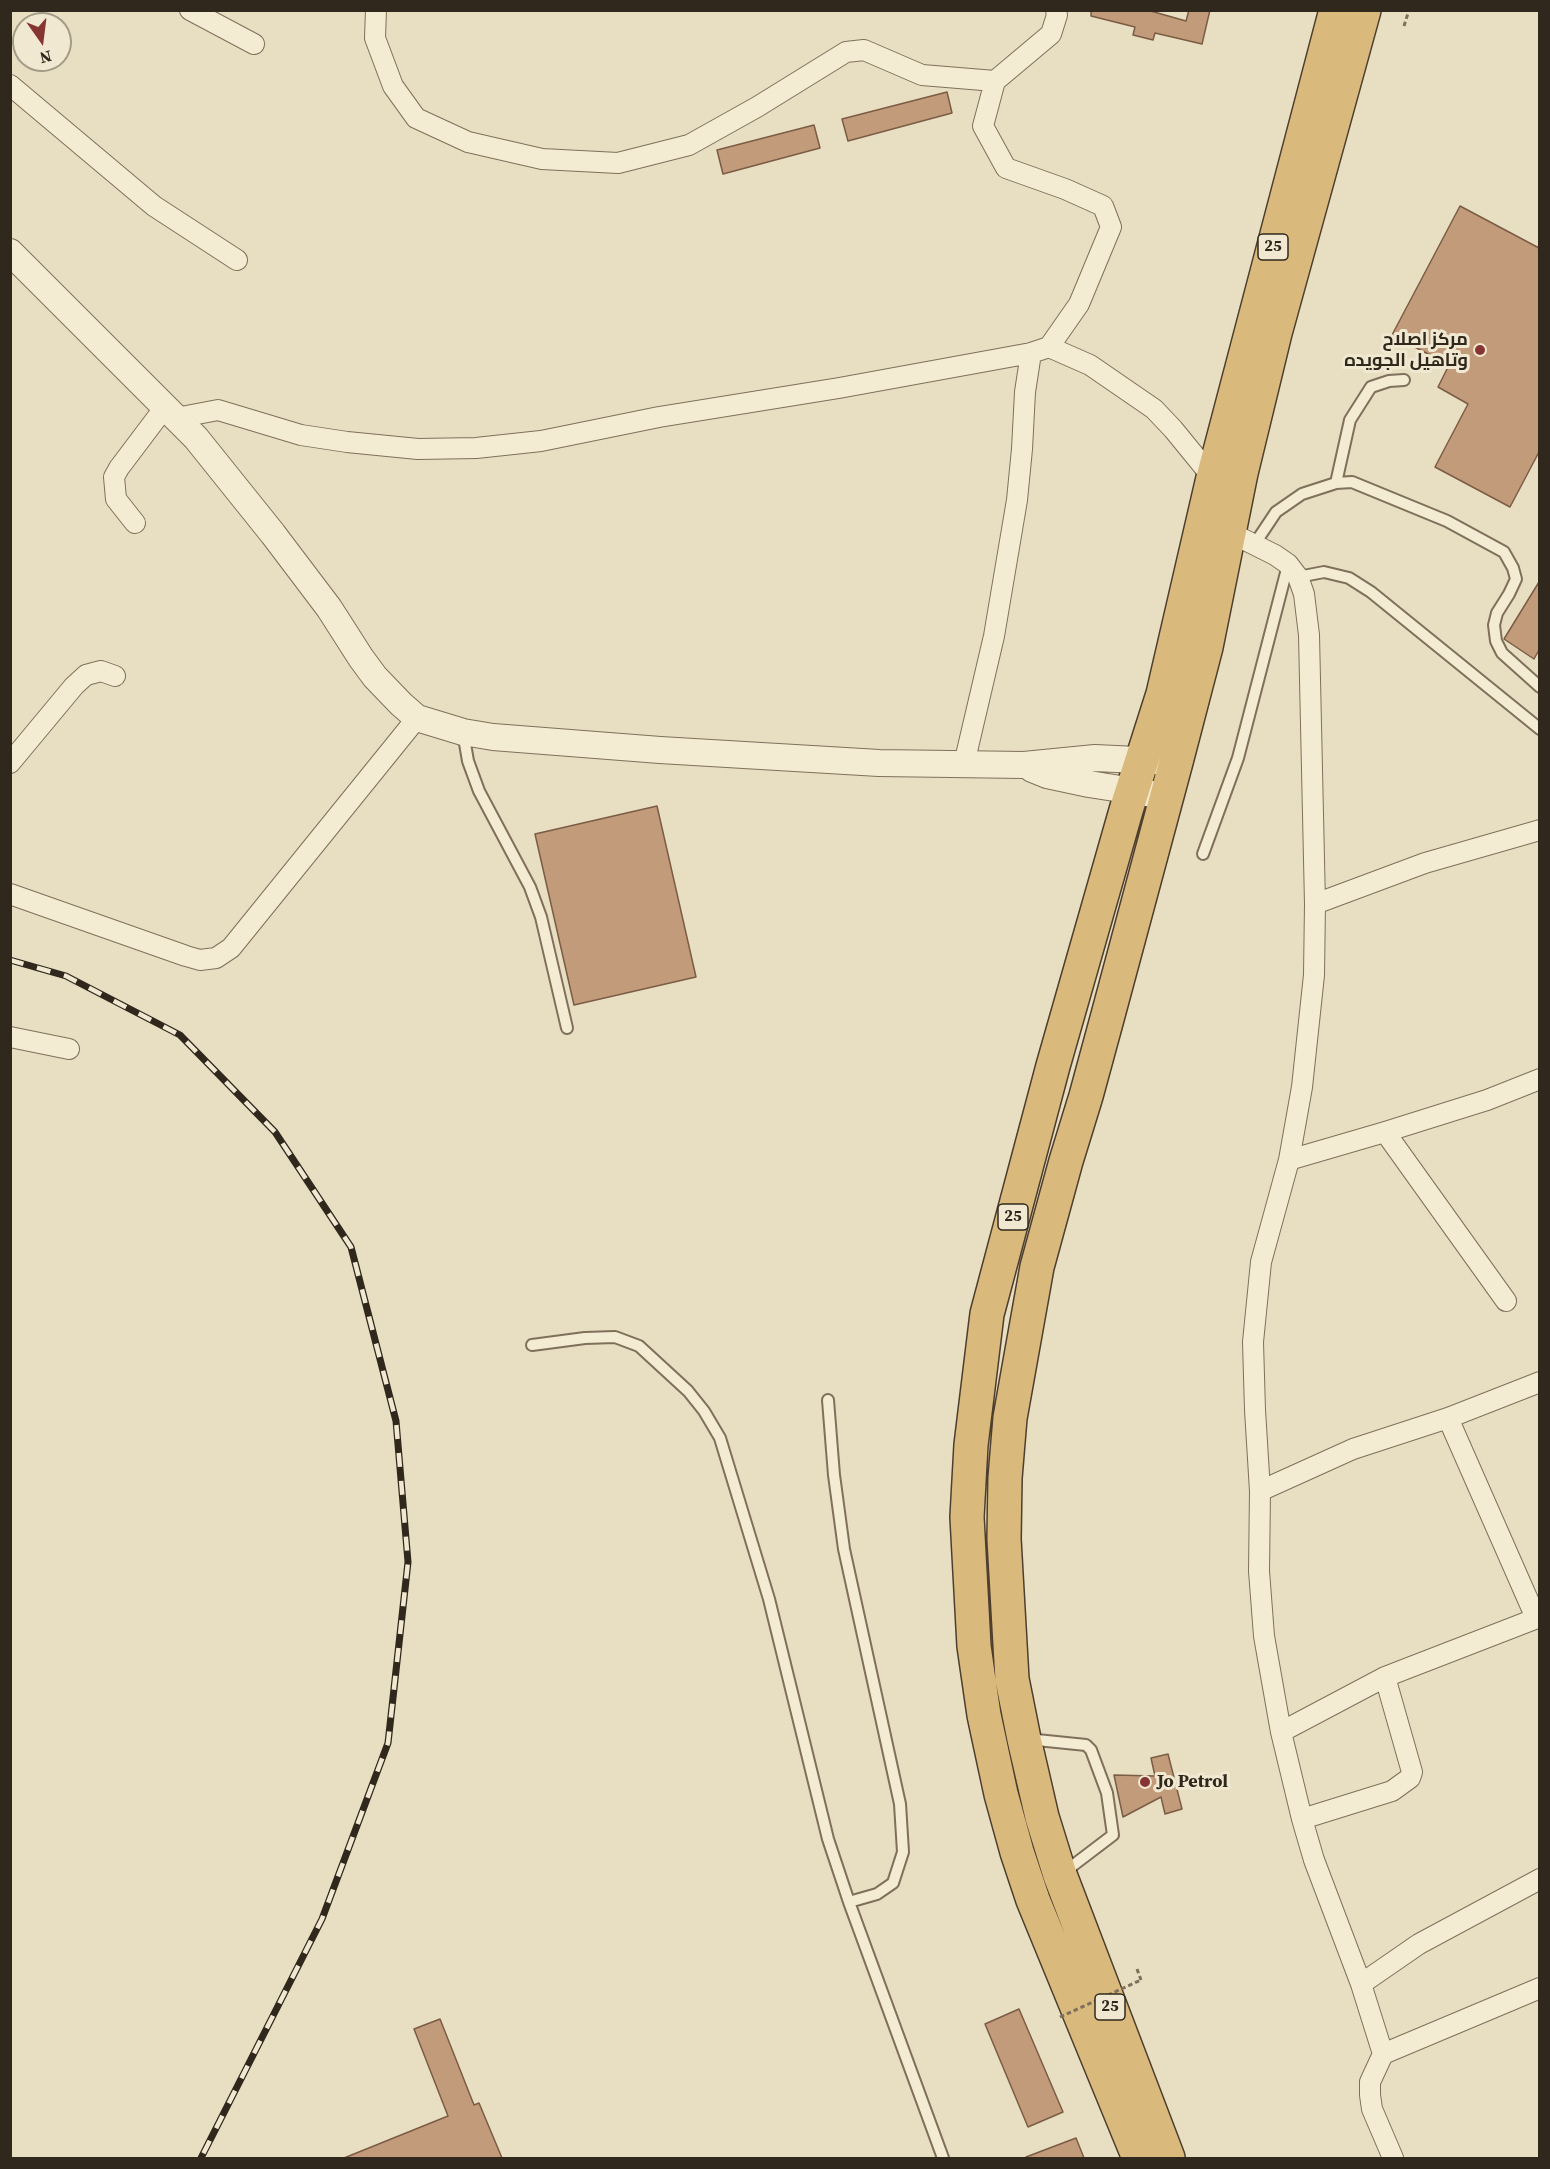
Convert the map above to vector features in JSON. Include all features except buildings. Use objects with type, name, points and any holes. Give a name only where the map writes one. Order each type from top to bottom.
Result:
[{"type":"highway","name":"25","points":[[1139,2158],[1045,1932],[1017,1852],[984,1715],[974,1646],[967,1517],[970,1444],[987,1314],[1053,1066],[1163,694],[1213,478],[1358,13]]},
{"type":"highway","name":"25","points":[[1168,2158],[1060,1875],[1042,1816],[1024,1739],[1012,1679],[1004,1539],[1005,1478],[1010,1418],[1037,1267],[1086,1096],[1206,647],[1241,538],[1275,333],[1358,13]]},
{"type":"street","points":[[190,10],[254,44]]},
{"type":"street","points":[[376,10],[375,38],[393,86],[416,118],[468,142],[542,159],[618,163],[689,145],[757,107],[846,52],[864,50],[922,75],[995,81]]},
{"type":"street","points":[[964,764],[994,636],[1017,500],[1025,392],[1040,350],[1078,304],[1111,227],[1103,206],[1065,189],[1006,168],[983,126],[995,81],[1051,34],[1057,15],[1056,10]]},
{"type":"street","points":[[10,85],[154,206],[237,260]]},
{"type":"street","points":[[10,252],[196,438],[329,608],[360,658],[375,677],[417,718],[463,732],[493,737],[879,763],[1024,765],[1095,758],[1176,762]]},
{"type":"street","points":[[135,523],[116,499],[114,477],[170,412],[218,410],[301,435],[336,440],[418,448],[476,448],[541,441],[659,417],[839,388],[1040,350],[1090,365],[1154,409],[1213,478]]},
{"type":"street","points":[[1241,538],[1293,571],[1304,594],[1309,635],[1315,904],[1314,975],[1302,1087],[1289,1160],[1261,1262],[1257,1296],[1254,1353],[1260,1491],[1259,1571],[1264,1636],[1281,1732],[1302,1818],[1314,1860],[1361,1984],[1383,2054]]},
{"type":"street","points":[[10,763],[74,686],[86,675],[101,671],[115,676]]},
{"type":"street","points":[[10,894],[186,956],[200,960],[216,958],[231,948],[417,718]]},
{"type":"street","points":[[1024,765],[1047,775],[1165,796]]},
{"type":"street","points":[[1315,904],[1425,863],[1539,830]]},
{"type":"street","points":[[10,1037],[69,1049]]},
{"type":"street","points":[[1289,1160],[1487,1100],[1539,1079]]},
{"type":"street","points":[[1385,1132],[1506,1301]]},
{"type":"street","points":[[1260,1491],[1353,1449],[1448,1418],[1539,1382]]},
{"type":"street","points":[[1281,1732],[1386,1677],[1538,1618],[1448,1418]]},
{"type":"street","points":[[1302,1818],[1392,1791],[1410,1778],[1412,1772],[1386,1677]]},
{"type":"street","points":[[1361,1984],[1419,1944],[1539,1879]]},
{"type":"street","points":[[1393,2158],[1372,2109],[1370,2096],[1370,2082],[1383,2054],[1539,1988]]},
{"type":"lane","points":[[1336,483],[1350,420],[1365,395],[1371,387],[1389,381],[1404,380]]},
{"type":"lane","points":[[1241,538],[1302,494],[1336,483],[1352,482],[1436,516],[1504,552],[1516,579],[1497,613],[1494,625],[1496,641],[1502,653],[1539,687]]},
{"type":"lane","points":[[1203,854],[1238,758],[1293,571],[1324,572],[1349,578],[1371,592],[1539,729]]},
{"type":"lane","points":[[463,732],[468,761],[479,790],[530,887],[541,917],[567,1028]]},
{"type":"lane","points":[[532,1344],[615,1337],[639,1346],[688,1391],[704,1411],[720,1438],[769,1599],[828,1839],[943,2158]]},
{"type":"lane","points":[[828,1400],[834,1475],[844,1548],[900,1804],[903,1852],[893,1883],[877,1894],[849,1902]]},
{"type":"lane","points":[[1024,1739],[1086,1745],[1091,1750],[1107,1793],[1113,1835],[1060,1875]]},
{"type":"path","points":[[1404,26],[1409,10]]},
{"type":"path","points":[[1060,2017],[1141,1980],[1137,1969]]},
{"type":"railway","points":[[10,960],[66,976],[180,1035],[275,1132],[351,1247],[396,1421],[408,1562],[388,1743],[322,1919],[201,2158]]},
{"type":"place","name":"مركز اصلاح وتاهيل الجويده","points":[[1480,350]]},
{"type":"place","name":"Jo Petrol","points":[[1145,1782]]}]
